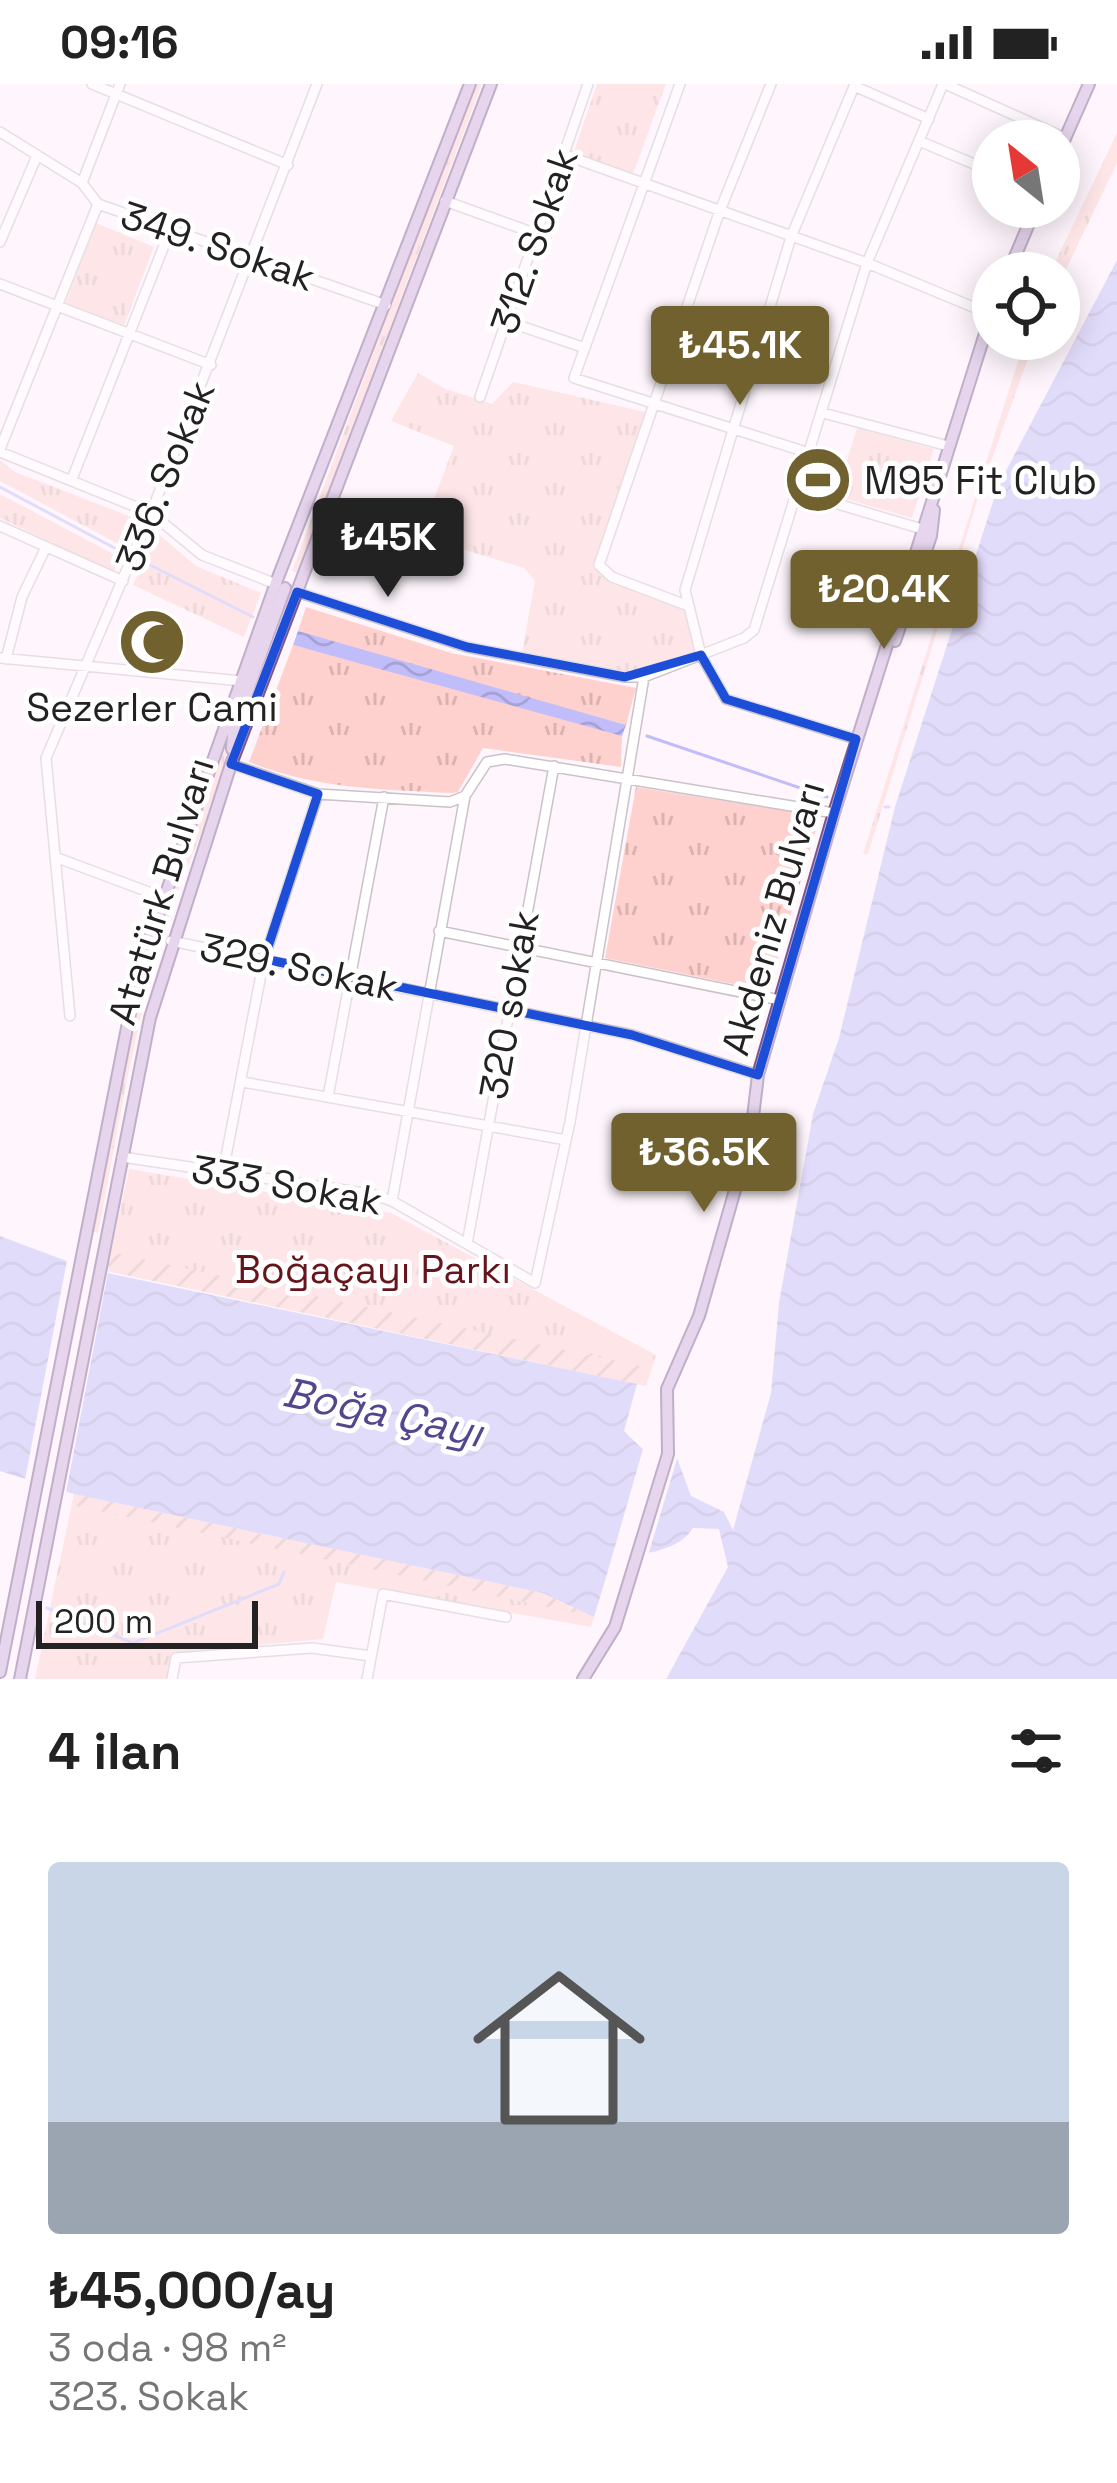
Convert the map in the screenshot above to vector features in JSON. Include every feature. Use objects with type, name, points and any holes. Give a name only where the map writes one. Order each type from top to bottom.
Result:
[{"type":"main road","name":"Atatürk Bulvarı","points":[[20,1679],[122,1157],[170,941],[386,304],[470,84]]},
{"type":"main road","name":"Atatürk Bulvarı","points":[[0,1672],[130,1003],[162,897],[242,681],[287,587],[491,84]]},
{"type":"main road","points":[[1073,120],[1089,84]]},
{"type":"main road","name":"Akdeniz Bulvarı","points":[[583,1679],[614,1627],[668,1454],[664,1398],[699,1316],[751,1134],[758,1075],[856,739],[897,628],[976,360]]},
{"type":"street","points":[[92,84],[118,89],[288,165]]},
{"type":"street","name":"336. Sokak","points":[[70,1016],[46,758],[152,513],[317,84]]},
{"type":"street","name":"312. Sokak","points":[[479,397],[588,84]]},
{"type":"street","points":[[680,84],[574,378],[809,453]]},
{"type":"street","points":[[686,604],[612,577],[599,566],[658,406],[719,213],[771,84]]},
{"type":"street","points":[[98,204],[0,451],[152,513],[192,549],[237,570],[337,607],[425,636],[581,670],[644,676],[754,630],[867,263],[944,84],[1025,120]]},
{"type":"street","points":[[856,739],[726,699],[701,655],[685,590],[790,237],[855,85],[928,118]]},
{"type":"street","points":[[82,183],[118,89]]},
{"type":"street","name":"349. Sokak","points":[[0,132],[82,183],[98,204],[169,233],[386,304]]},
{"type":"street","points":[[920,141],[972,163]]},
{"type":"street","points":[[565,155],[972,303]]},
{"type":"street","points":[[0,242],[36,158]]},
{"type":"street","points":[[446,201],[534,233]]},
{"type":"street","points":[[72,479],[169,233]]},
{"type":"street","points":[[0,284],[211,365]]},
{"type":"street","points":[[506,321],[583,347]]},
{"type":"street","points":[[823,413],[948,446]]},
{"type":"street","points":[[797,492],[924,535]]},
{"type":"street","points":[[0,526],[123,580]]},
{"type":"street","points":[[46,547],[22,597],[3,659],[242,681]]},
{"type":"street","points":[[628,778],[644,676]]},
{"type":"street","points":[[392,1201],[465,796],[487,762],[505,759],[554,766],[834,813]]},
{"type":"street","points":[[231,764],[317,794],[450,802],[465,796]]},
{"type":"street","name":"320 sokak","points":[[467,1244],[554,766]]},
{"type":"street","name":"333 Sokak","points":[[122,1157],[392,1201],[535,1283],[566,1140],[582,1025],[628,778]]},
{"type":"street","points":[[223,1172],[264,959],[317,794]]},
{"type":"street","points":[[328,1097],[384,797]]},
{"type":"street","points":[[55,857],[162,897]]},
{"type":"street","points":[[439,932],[780,1000]]},
{"type":"street","name":"329. Sokak","points":[[170,941],[680,1047],[758,1075]]},
{"type":"street","points":[[243,1082],[566,1140]]},
{"type":"street","points":[[367,1679],[382,1594],[506,1617]]},
{"type":"street","points":[[172,1679],[176,1658],[312,1648],[371,1656]]},
{"type":"highlighted area","points":[[297,592],[467,647],[625,677],[701,655],[726,699],[856,739],[758,1075],[632,1035],[264,959],[318,794],[231,764]]},
{"type":"green space","points":[[474,84],[482,84],[297,573],[292,571]]},
{"type":"green space","points":[[597,84],[666,84],[633,174],[574,152]]},
{"type":"green space","points":[[1117,133],[1117,163],[1074,252],[1060,252],[1072,228],[1080,228],[1080,210]]},
{"type":"green space","points":[[96,223],[154,247],[124,325],[65,305]]},
{"type":"green space","points":[[1018,360],[1027,360],[980,492],[868,854],[863,854]]},
{"type":"green space","points":[[418,373],[446,389],[492,404],[513,382],[654,414],[601,571],[686,605],[701,655],[644,677],[521,658],[535,581],[524,568],[420,536],[454,446],[391,421]]},
{"type":"green space","points":[[857,428],[934,449],[912,518],[836,496]]},
{"type":"green space","points":[[0,460],[15,472],[134,518],[122,546],[0,481]]},
{"type":"green space","points":[[0,494],[119,557],[114,572],[0,518]]},
{"type":"green space","points":[[157,533],[196,566],[261,593],[244,637],[133,585]]},
{"type":"green space","points":[[306,607],[451,653],[636,688],[626,725],[326,643],[298,631]]},
{"type":"green space","points":[[293,645],[608,729],[622,736],[621,767],[483,748],[458,792],[451,793],[324,783],[249,762]]},
{"type":"green space","points":[[228,740],[218,787],[155,963],[98,1233],[90,1231],[143,975]]},
{"type":"green space","points":[[636,787],[820,816],[768,991],[605,958]]},
{"type":"green space","name":"Boğaçayı Parkı","points":[[129,1169],[391,1213],[656,1355],[646,1386],[107,1271]]},
{"type":"green space","points":[[110,1252],[649,1368],[646,1386],[107,1271]]},
{"type":"green space","points":[[74,1494],[543,1593],[594,1617],[591,1627],[336,1582],[323,1639],[173,1653],[167,1679],[35,1679]]},
{"type":"green space","points":[[74,1494],[543,1593],[594,1617],[72,1505]]},
{"type":"water","name":"Boğa Çayı","points":[[1117,260],[1117,1679],[666,1679],[728,1567],[719,1529],[693,1528],[668,1547],[613,1555],[594,1617],[543,1593],[74,1494],[0,1471],[0,1236],[88,1269],[637,1384],[624,1431],[643,1449],[677,1458],[691,1496],[724,1512],[733,1530],[771,1393],[779,1303],[813,1114],[839,1038],[895,807],[998,486],[1064,360],[1080,360],[1080,330]]},
{"type":"water","points":[[298,631],[626,725],[622,736],[293,645]]},
{"type":"pier","points":[[68,1255],[109,1267],[65,1498],[24,1485]]},
{"type":"pier","points":[[632,1431],[646,1443],[683,1456],[677,1459],[646,1562],[617,1561],[600,1619],[593,1623],[643,1449],[628,1435]]},
{"type":"waterway","points":[[0,487],[122,552]]},
{"type":"waterway","points":[[142,561],[253,617]]},
{"type":"waterway","points":[[647,736],[827,797]]},
{"type":"waterway","points":[[47,1608],[133,1643],[279,1584],[284,1572]]},
{"type":"place","name":"M95 Fit Club","points":[[818,480]]},
{"type":"place","name":"Sezerler Cami","points":[[152,642]]}]
